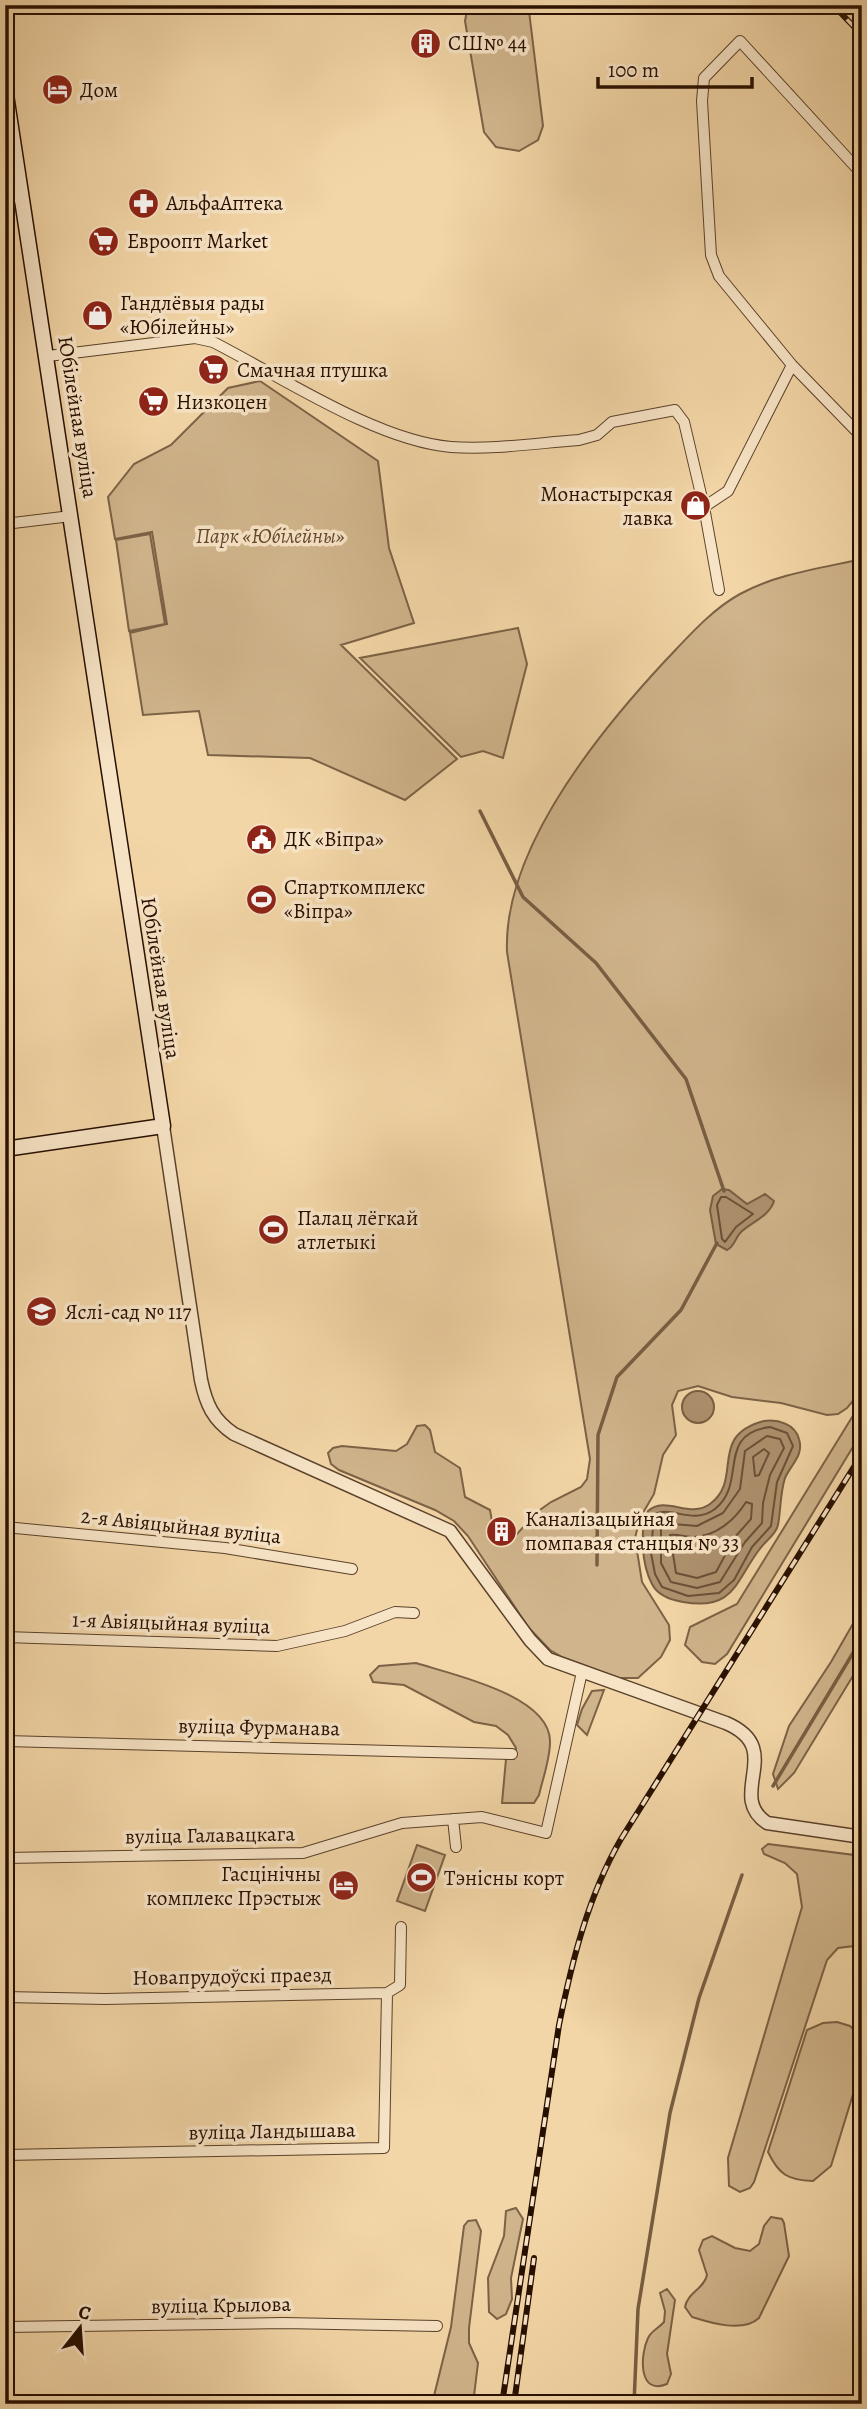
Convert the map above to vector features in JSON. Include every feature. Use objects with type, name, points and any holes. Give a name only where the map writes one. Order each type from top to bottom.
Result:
[{"type":"main road","name":"Юбілейная вуліца","points":[[5,88],[48,356],[163,1126]]},
{"type":"main road","points":[[5,1149],[163,1126]]},
{"type":"street","points":[[862,174],[740,41],[704,78],[702,100],[711,256],[719,276],[792,365],[862,438]]},
{"type":"street","points":[[5,200],[21,196]]},
{"type":"street","points":[[48,356],[195,338],[213,342],[367,421],[411,438],[450,447],[579,440],[597,435],[612,422],[675,410],[684,422],[704,507],[719,590]]},
{"type":"street","points":[[704,507],[728,491],[792,365]]},
{"type":"street","points":[[5,524],[71,516]]},
{"type":"street","name":"Юбілейная вуліца","points":[[163,1126],[201,1380],[214,1416],[234,1434],[450,1531],[536,1648],[548,1658],[582,1672]]},
{"type":"street","name":"2-я Авіяцыйная вуліца","points":[[5,1527],[225,1548],[352,1569]]},
{"type":"street","name":"1-я Авіяцыйная вуліца","points":[[5,1637],[278,1646],[345,1631],[395,1612],[414,1613]]},
{"type":"street","points":[[582,1672],[726,1723],[746,1733],[755,1753],[752,1804],[758,1816],[767,1823],[862,1837]]},
{"type":"street","name":"вуліца Галавацкага","points":[[5,1858],[303,1853],[402,1823],[453,1819],[489,1818],[546,1833],[582,1672]]},
{"type":"street","name":"вуліца Фурманава","points":[[5,1741],[512,1754]]},
{"type":"street","points":[[453,1819],[456,1847]]},
{"type":"street","points":[[387,1993],[400,1985],[401,1927]]},
{"type":"street","name":"Новапрудоўскі праезд","points":[[5,1997],[105,1999],[387,1993]]},
{"type":"street","name":"вуліца Ландышава","points":[[5,2155],[384,2148],[387,1993]]},
{"type":"street","name":"вуліца Крылова","points":[[5,2327],[283,2323],[437,2326]]},
{"type":"green space","points":[[468,5],[526,5],[529,11],[543,126],[538,140],[519,151],[496,147],[484,132],[465,21]]},
{"type":"green space","name":"Парк «Юбілейны»","points":[[260,381],[378,461],[389,548],[414,623],[341,645],[457,759],[405,800],[310,758],[208,755],[199,711],[143,715],[130,633],[167,624],[152,532],[115,539],[108,497],[134,464],[171,445],[228,388]]},
{"type":"green space","points":[[150,534],[165,624],[129,631],[116,540]]},
{"type":"green space","points":[[862,559],[862,1390],[847,1408],[838,1414],[827,1415],[781,1403],[732,1397],[698,1386],[678,1391],[672,1405],[676,1435],[663,1455],[654,1494],[640,1518],[635,1538],[642,1582],[669,1625],[670,1640],[661,1657],[638,1678],[619,1678],[550,1650],[528,1627],[468,1536],[454,1521],[435,1510],[339,1470],[331,1464],[328,1453],[333,1448],[342,1446],[396,1451],[407,1444],[417,1426],[425,1425],[430,1430],[435,1452],[460,1468],[465,1497],[490,1510],[494,1533],[503,1539],[516,1535],[537,1512],[581,1487],[587,1479],[590,1459],[507,952],[510,913],[521,873],[538,834],[585,757],[639,690],[700,624],[729,600],[754,587],[800,572]]},
{"type":"green space","points":[[518,628],[527,664],[503,758],[483,751],[461,757],[360,658]]},
{"type":"green space","points":[[862,1401],[862,1432],[727,1654],[715,1664],[702,1662],[685,1645],[690,1627],[737,1604]]},
{"type":"green space","points":[[862,1608],[862,1661],[794,1773],[778,1789],[773,1774],[789,1726]]},
{"type":"green space","points":[[416,1663],[474,1680],[517,1699],[534,1711],[546,1726],[550,1742],[539,1795],[534,1803],[502,1803],[506,1759],[514,1759],[516,1748],[508,1735],[496,1726],[474,1722],[404,1685],[373,1682],[370,1675],[379,1666]]},
{"type":"green space","points":[[604,1690],[587,1735],[577,1725],[582,1709],[592,1691]]},
{"type":"green space","points":[[768,1844],[862,1856],[862,1945],[838,1948],[827,1960],[754,2182],[750,2188],[740,2192],[729,2186],[728,2158],[802,1907],[797,1874],[785,1863],[764,1854],[762,1849]]},
{"type":"green space","name":"Тэнісны корт","points":[[417,1845],[445,1855],[425,1911],[397,1901]]},
{"type":"green space","points":[[837,2022],[850,2026],[862,2037],[862,2065],[831,2166],[813,2181],[797,2179],[780,2171],[768,2152],[807,2030],[823,2023]]},
{"type":"green space","points":[[516,2208],[523,2219],[511,2278],[512,2299],[506,2314],[497,2319],[489,2312],[488,2278],[504,2236],[506,2211]]},
{"type":"green space","points":[[771,2217],[782,2219],[784,2223],[789,2256],[759,2318],[752,2323],[736,2326],[692,2317],[685,2307],[707,2275],[699,2250],[703,2240],[712,2236],[735,2248],[750,2251],[759,2244],[764,2226]]},
{"type":"green space","points":[[476,2220],[481,2231],[469,2328],[469,2343],[478,2363],[473,2404],[432,2404],[451,2327],[464,2226],[468,2221]]},
{"type":"green space","points":[[667,2289],[675,2300],[667,2354],[671,2374],[667,2384],[658,2386],[646,2379],[643,2363],[649,2336],[664,2322],[665,2311],[660,2293]]},
{"type":"water","points":[[722,1189],[729,1190],[747,1204],[765,1194],[774,1201],[772,1207],[741,1232],[727,1250],[716,1244],[710,1210],[713,1196]]},
{"type":"water","points":[[698,1391],[709,1396],[714,1407],[709,1418],[698,1423],[687,1418],[682,1407],[687,1396]]},
{"type":"water","points":[[764,1421],[790,1426],[797,1434],[800,1445],[798,1455],[785,1478],[777,1529],[759,1550],[738,1583],[723,1598],[700,1604],[665,1597],[655,1588],[646,1567],[643,1528],[648,1511],[662,1505],[694,1509],[710,1504],[720,1494],[725,1483],[731,1447],[736,1437],[747,1428]]},
{"type":"waterway","points":[[480,811],[523,897],[596,963],[686,1079],[724,1191]]},
{"type":"waterway","points":[[597,1565],[598,1435],[617,1377],[681,1310],[717,1243]]},
{"type":"waterway","points":[[773,1786],[862,1638]]},
{"type":"waterway","points":[[634,2404],[638,2309],[670,2113],[699,1998],[742,1875]]},
{"type":"railway","points":[[833,5],[862,35]]},
{"type":"railway","points":[[502,2404],[559,2025],[590,1906],[621,1839],[862,1454]]},
{"type":"railway","points":[[514,2404],[534,2258]]},
{"type":"place","name":"СШ№ 44","points":[[425,43]]},
{"type":"place","name":"Дом","points":[[57,90]]},
{"type":"place","name":"АльфаАптека","points":[[143,203]]},
{"type":"place","name":"Евроопт Market","points":[[104,241]]},
{"type":"place","name":"Гандлёвыя рады «Юбілейны»","points":[[97,315]]},
{"type":"place","name":"Смачная птушка","points":[[214,370]]},
{"type":"place","name":"Низкоцен","points":[[153,402]]},
{"type":"place","name":"Монастырская лавка","points":[[696,506]]},
{"type":"place","name":"ДК «Віпра»","points":[[261,839]]},
{"type":"place","name":"Спарткомплекс «Віпра»","points":[[261,899]]},
{"type":"place","name":"Палац лёгкай атлетыкі","points":[[274,1230]]},
{"type":"place","name":"Яслі-сад № 117","points":[[42,1312]]},
{"type":"place","name":"Каналізацыйная помпавая станцыя № 33","points":[[502,1531]]},
{"type":"place","name":"Тэнісны корт","points":[[421,1878]]},
{"type":"place","name":"Гасцінічны комплекс Прэстыж","points":[[344,1886]]}]
